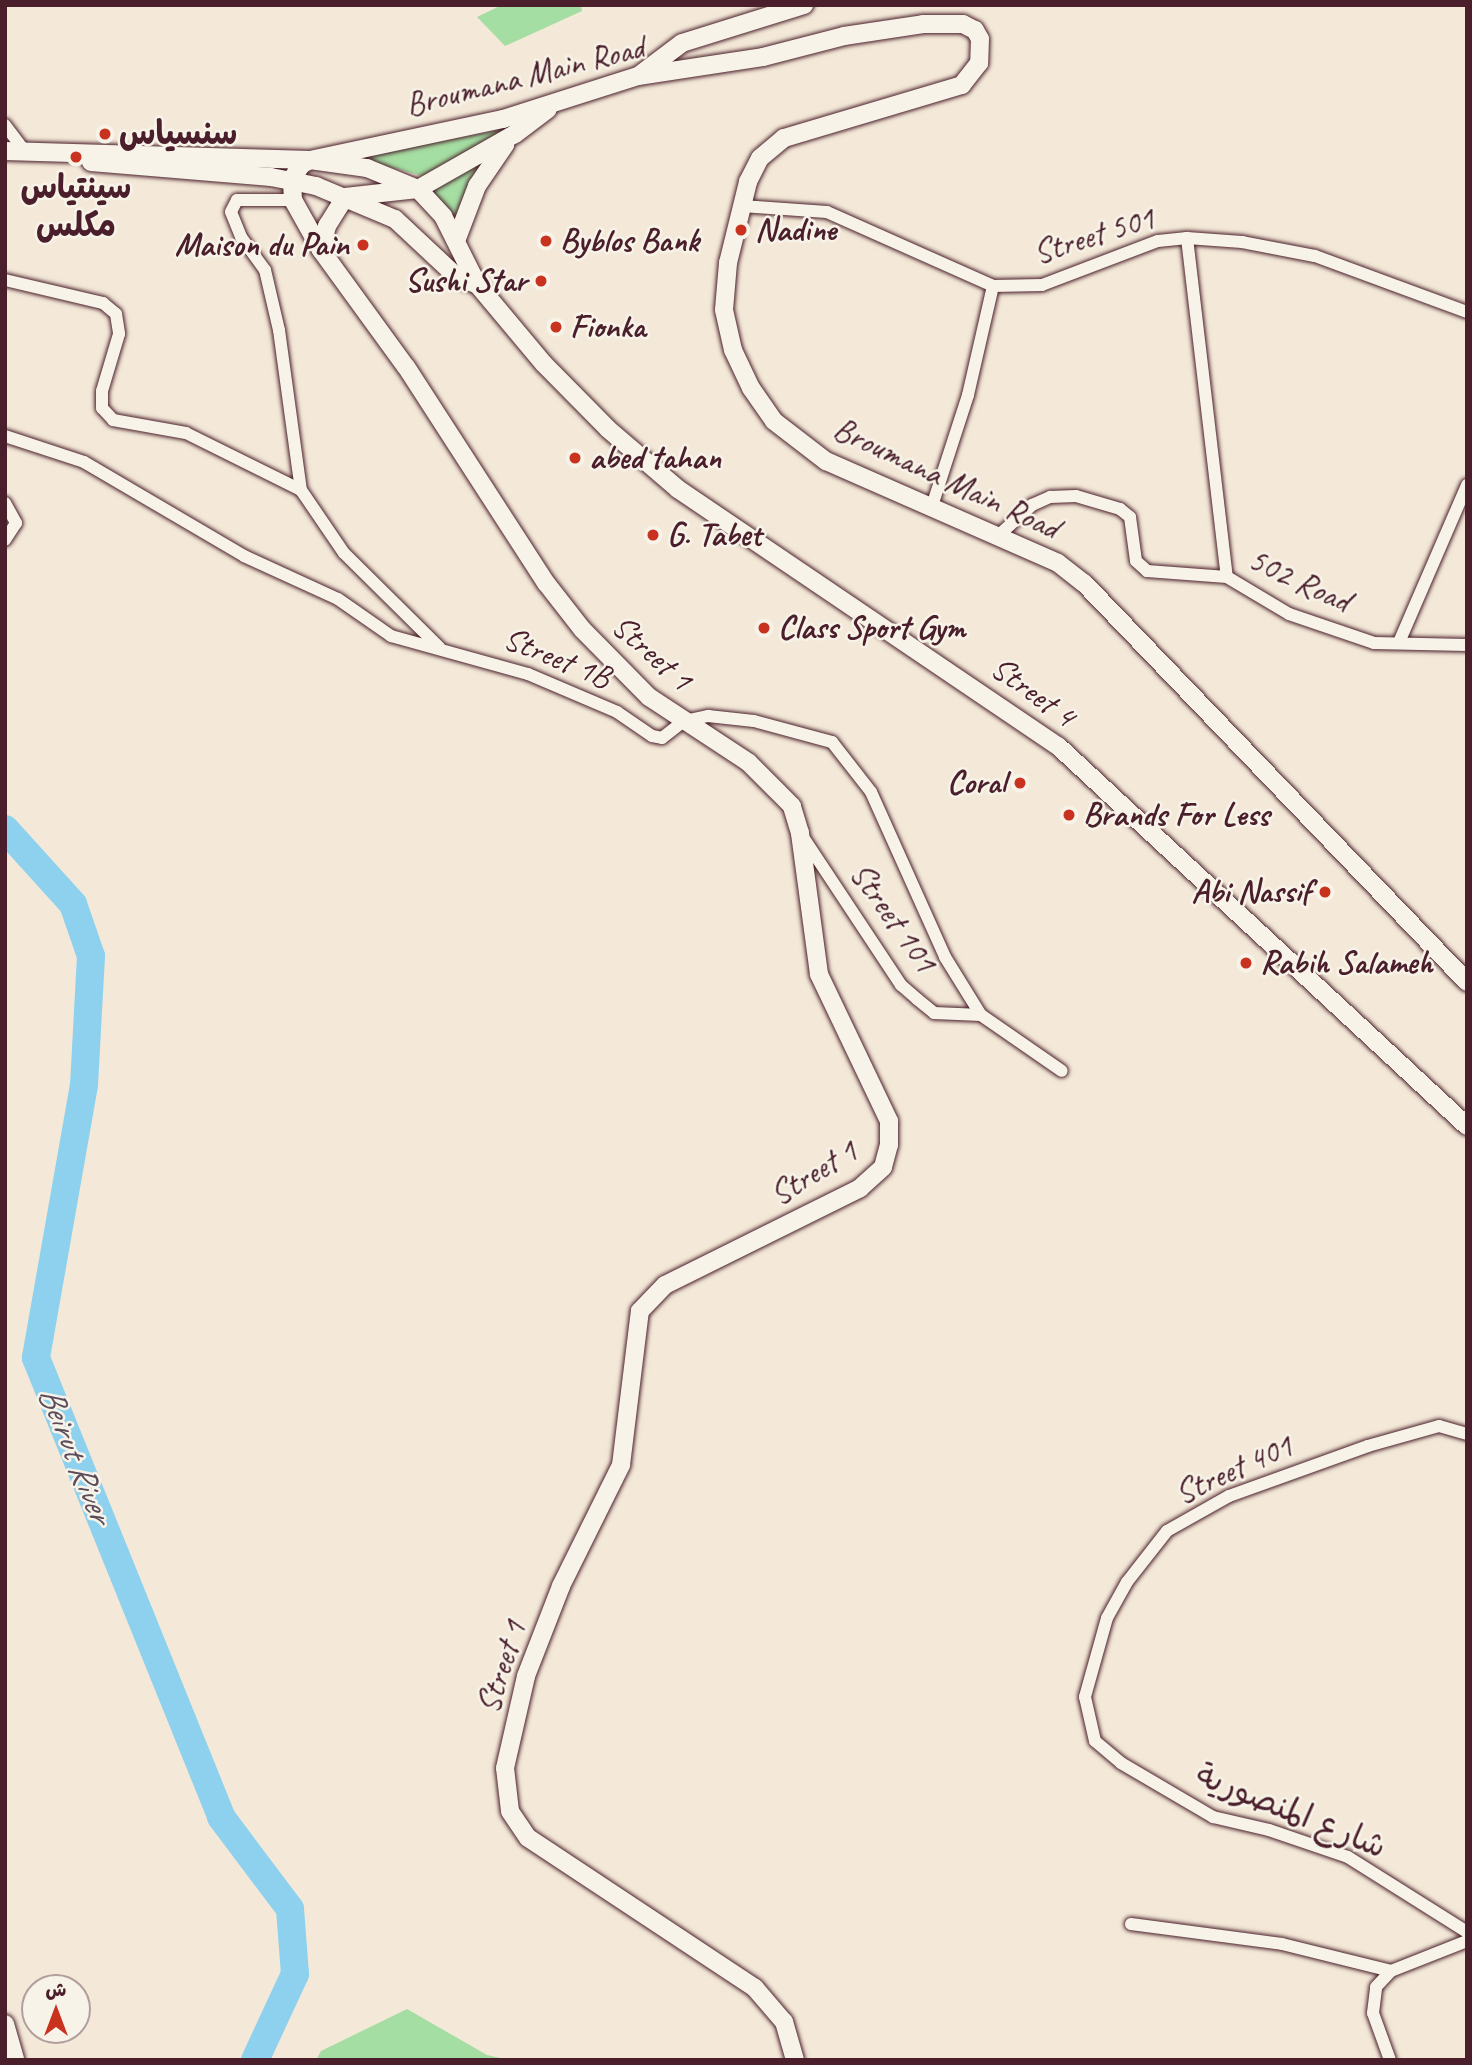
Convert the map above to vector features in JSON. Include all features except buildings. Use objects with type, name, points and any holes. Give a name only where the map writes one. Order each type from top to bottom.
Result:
[{"type":"street","points":[[638,76],[682,43],[804,5]]},
{"type":"street","name":"Broumana Main Road","points":[[5,151],[69,155],[134,153],[310,160],[556,103],[638,76],[923,24],[963,24],[975,30],[980,39],[979,63],[962,85],[784,138],[760,158],[742,206],[728,262],[723,310],[733,350],[751,388],[774,421],[826,461],[999,535],[1058,563],[1084,583],[1467,982]]},
{"type":"street","points":[[321,250],[327,226],[345,197],[363,191],[418,189],[515,134],[556,103]]},
{"type":"street","points":[[5,125],[25,152]]},
{"type":"street","points":[[456,240],[477,186],[515,134]]},
{"type":"street","points":[[69,155],[117,167],[292,179],[345,197],[395,219],[458,278],[477,284]]},
{"type":"street","points":[[439,647],[344,553],[301,490],[279,330],[265,270],[241,237],[231,212],[237,200],[293,200],[292,179],[310,160],[367,168],[418,189],[434,203],[477,284]]},
{"type":"street","name":"Street 1","points":[[293,200],[321,250],[406,368],[546,583],[633,681],[684,721],[748,762],[782,793],[792,806],[800,833],[819,974],[889,1121],[889,1145],[883,1167],[860,1188],[665,1285],[640,1311],[623,1457],[600,1515],[561,1586],[526,1676],[510,1739],[505,1783],[510,1811],[528,1838],[755,1988],[774,2005],[795,2060]]},
{"type":"street","name":"Street 501","points":[[742,206],[827,212],[993,286],[1042,285],[1158,240],[1187,238],[1242,242],[1315,256],[1467,312]]},
{"type":"street","points":[[1187,238],[1227,577]]},
{"type":"street","points":[[5,280],[103,303],[116,314],[119,334],[102,391],[102,408],[113,420],[186,433],[301,490]]},
{"type":"street","name":"Street 4","points":[[477,284],[583,406],[678,489],[1058,746],[1467,1126]]},
{"type":"street","points":[[932,506],[968,395],[993,286]]},
{"type":"street","points":[[5,436],[84,462],[244,556],[338,599],[391,636],[439,647]]},
{"type":"street","points":[[1400,640],[1467,485]]},
{"type":"street","name":"502 Road","points":[[999,535],[1032,505],[1050,497],[1076,496],[1120,509],[1130,517],[1140,567],[1227,577],[1289,614],[1374,643],[1400,640],[1467,645]]},
{"type":"street","points":[[5,503],[16,523],[5,540]]},
{"type":"street","name":"Street 1B","points":[[439,647],[528,674],[617,712],[657,738],[684,721]]},
{"type":"street","points":[[684,721],[708,716],[754,721],[808,733],[838,746],[871,792],[945,957],[981,1015],[1062,1070]]},
{"type":"street","name":"Street 101","points":[[800,833],[901,985],[934,1013],[981,1015]]},
{"type":"street","name":"Street 401","points":[[1095,1741],[1085,1697],[1107,1618],[1127,1582],[1167,1531],[1228,1496],[1368,1446],[1439,1426],[1467,1434]]},
{"type":"street","name":"شارع المنصورية","points":[[1095,1741],[1121,1763],[1213,1817],[1269,1830],[1348,1857],[1467,1932]]},
{"type":"street","points":[[1131,1924],[1282,1944],[1391,1970],[1467,1941]]},
{"type":"street","points":[[1390,2060],[1371,1999],[1391,1970]]},
{"type":"street","points":[[5,2024],[15,2060]]},
{"type":"green space","points":[[502,5],[581,5],[582,11],[505,46],[477,17]]},
{"type":"green space","points":[[520,126],[423,176],[356,158]]},
{"type":"green space","points":[[491,157],[469,183],[458,223],[430,192]]},
{"type":"green space","points":[[407,2009],[487,2055],[509,2060],[316,2060],[321,2051]]},
{"type":"waterway","name":"Beirut River","points":[[5,829],[73,904],[91,956],[84,1085],[36,1358],[221,1817],[290,1909],[295,1974],[255,2060]]},
{"type":"place","name":"سنسياس","points":[[105,134]]},
{"type":"place","name":"سينتياس مكلس","points":[[76,157]]},
{"type":"place","name":"Nadine","points":[[741,230]]},
{"type":"place","name":"Byblos Bank","points":[[546,241]]},
{"type":"place","name":"Maison du Pain","points":[[363,245]]},
{"type":"place","name":"Sushi Star","points":[[541,281]]},
{"type":"place","name":"Fionka","points":[[556,327]]},
{"type":"place","name":"abed tahan","points":[[575,458]]},
{"type":"place","name":"G. Tabet","points":[[653,535]]},
{"type":"place","name":"Class Sport Gym","points":[[764,628]]},
{"type":"place","name":"Coral","points":[[1020,783]]},
{"type":"place","name":"Brands For Less","points":[[1069,815]]},
{"type":"place","name":"Abi Nassif","points":[[1325,892]]},
{"type":"place","name":"Rabih Salameh","points":[[1246,963]]}]
